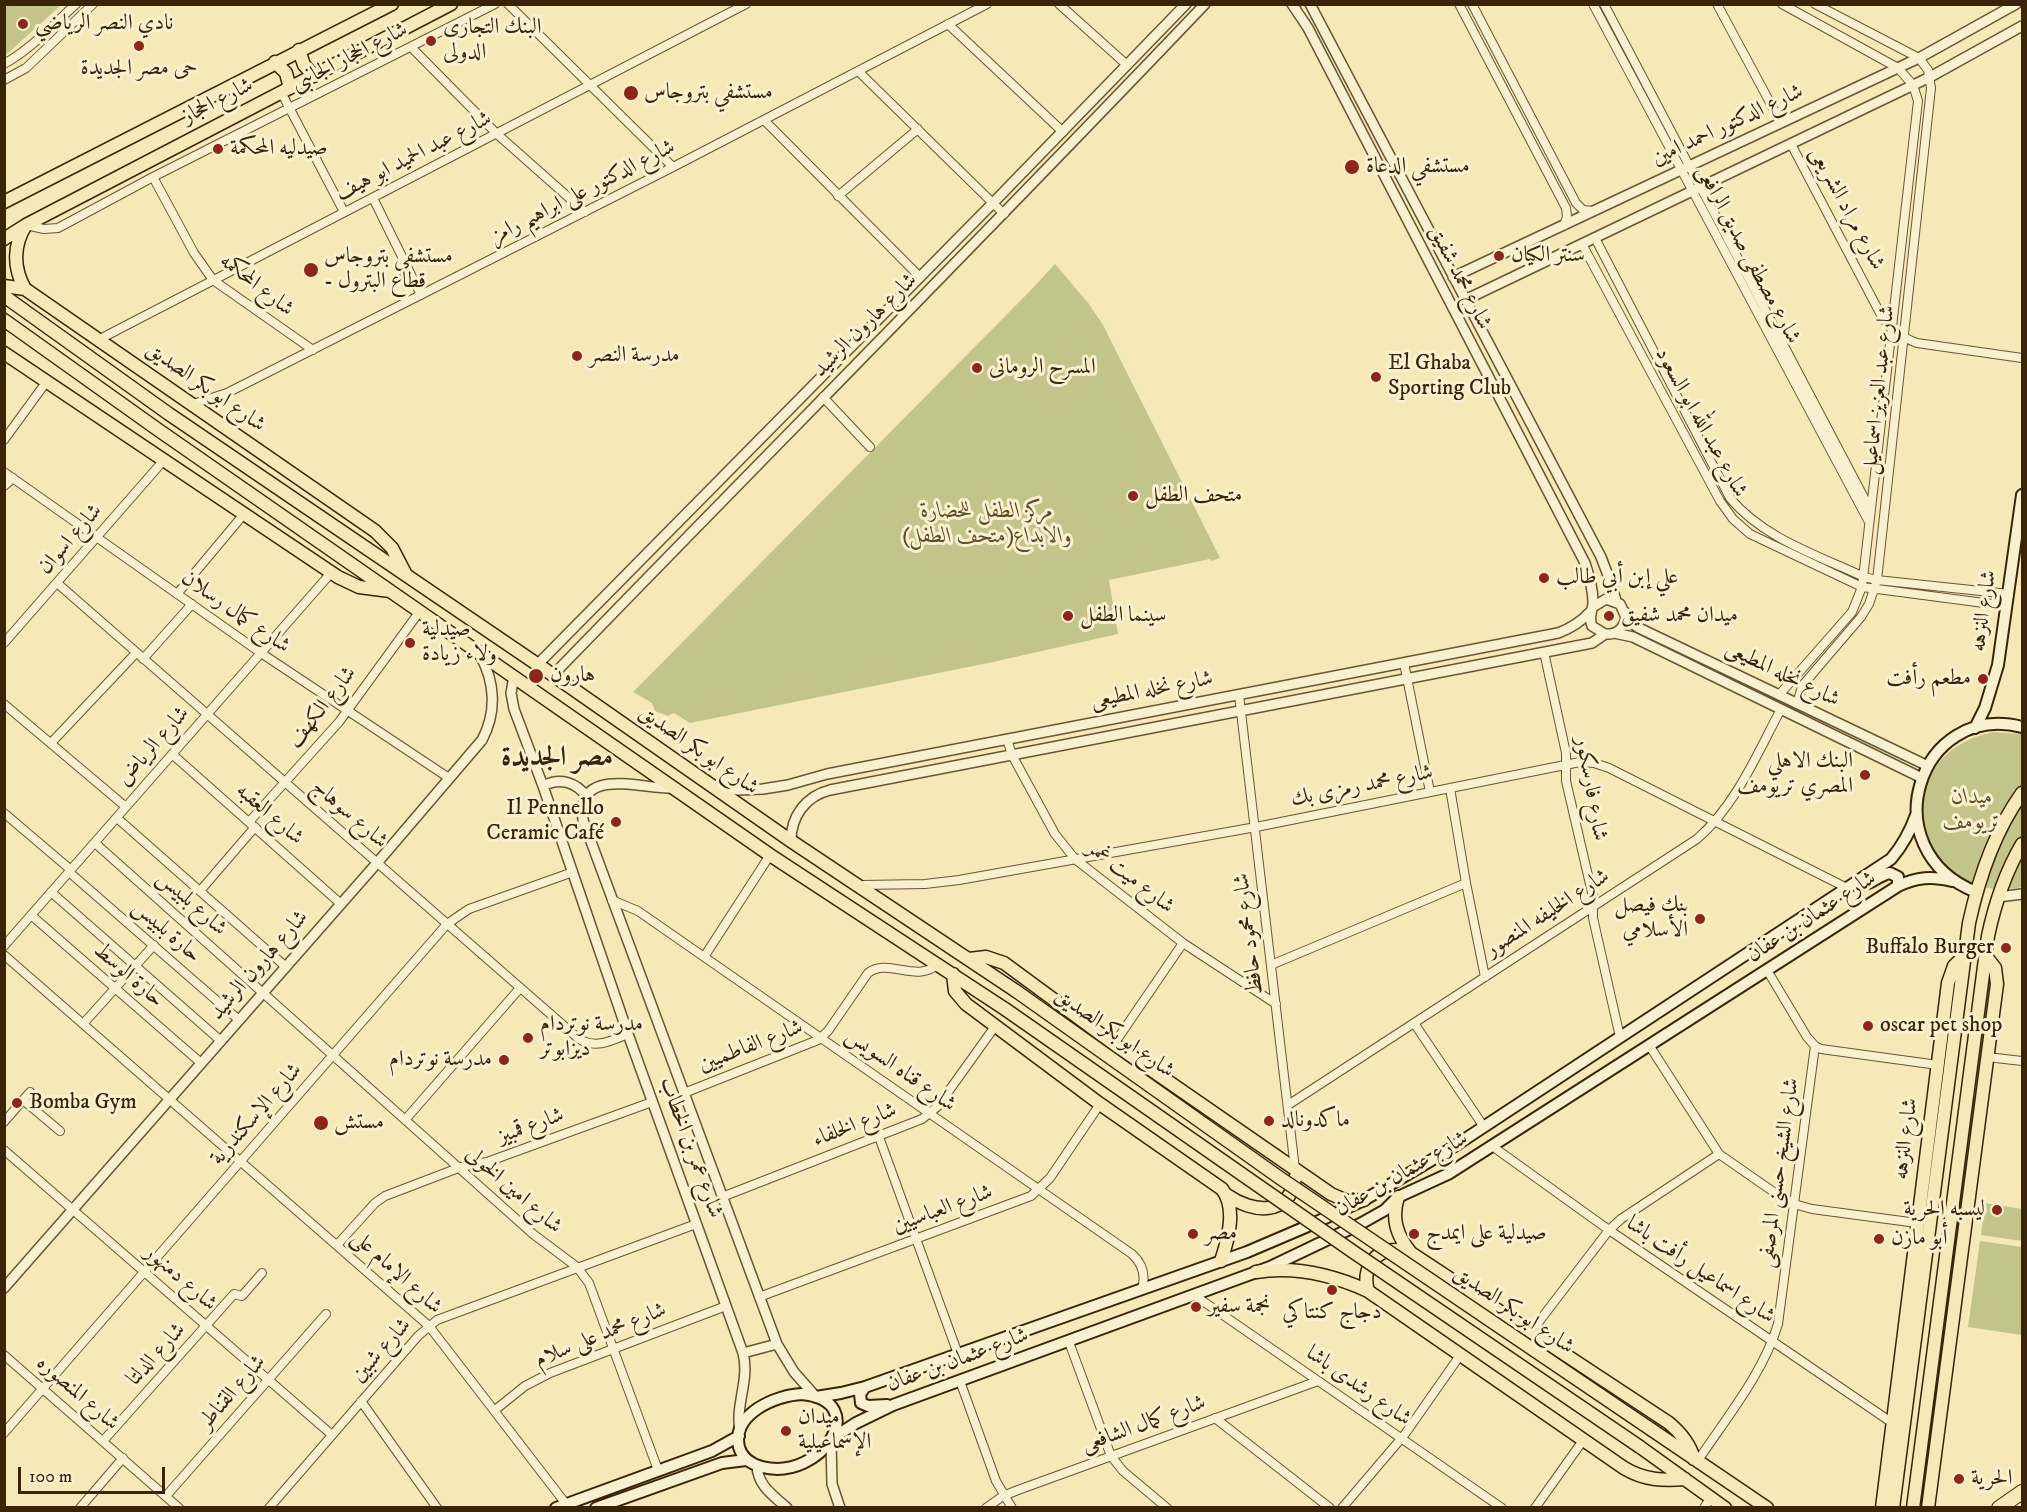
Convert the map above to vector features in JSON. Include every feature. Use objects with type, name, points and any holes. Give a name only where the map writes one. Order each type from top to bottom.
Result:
[{"type":"highway","points":[[1999,1508],[2022,1492]]},
{"type":"main road","name":"شارع الحجاز","points":[[6,198],[392,4]]},
{"type":"main road","name":"شارع الحجاز","points":[[4,239],[26,225],[451,4]]},
{"type":"main road","points":[[299,50],[304,64],[314,76]]},
{"type":"main road","points":[[275,62],[286,73],[286,90]]},
{"type":"main road","points":[[25,289],[16,260],[18,242],[26,225]]},
{"type":"main road","points":[[4,286],[25,289]]},
{"type":"main road","name":"شارع ابو بكر الصديق","points":[[25,289],[375,531],[392,548],[405,573]]},
{"type":"main road","name":"شارع ابو بكر الصديق","points":[[4,297],[169,414],[405,573],[790,841],[1016,991],[1280,1178],[1695,1460]]},
{"type":"main road","name":"شارع ابو بكر الصديق","points":[[4,320],[770,855],[1005,1009],[1352,1251],[1640,1447],[1685,1479],[1707,1502],[1725,1508]]},
{"type":"main road","name":"شارع ابو بكر الصديق","points":[[4,353],[331,573],[359,587],[390,591]]},
{"type":"main road","name":"شارع النزهه","points":[[1975,728],[1993,687],[2009,594],[2022,495]]},
{"type":"main road","points":[[1976,892],[1952,881],[1926,852],[1919,834],[1916,815],[1917,796],[1922,778],[1928,766],[1948,743],[1975,728],[1994,724],[2013,724],[2022,727]]},
{"type":"main road","name":"شارع النزهه","points":[[1882,1508],[1891,1422],[1950,974],[1954,966],[1966,954],[1969,923],[1989,852],[2010,810],[2022,793]]},
{"type":"main road","name":"شارع عثمان بن عفان","points":[[816,1397],[865,1387],[1221,1261],[1287,1235],[1364,1200],[1447,1151],[1891,859],[1911,831],[1916,815]]},
{"type":"main road","points":[[1913,1508],[1985,955],[1998,897],[2022,844]]},
{"type":"main road","points":[[1851,886],[1864,885],[1890,873],[1898,877],[1898,886]]},
{"type":"main road","name":"شارع عثمان بن عفان","points":[[832,1440],[868,1417],[899,1403],[1256,1272],[1367,1220],[1385,1210],[1398,1197],[1448,1174],[1898,886],[1924,877],[1939,877],[1952,881]]},
{"type":"main road","points":[[1893,1508],[1966,954]]},
{"type":"main road","points":[[1928,1508],[1997,976],[1995,968],[1985,955]]},
{"type":"main road","name":"شارع ابو بكر الصديق","points":[[969,959],[991,958],[1004,963],[1114,1044],[1336,1197],[1347,1201],[1364,1200]]},
{"type":"main road","points":[[953,974],[954,987],[963,1002],[1100,1104],[1219,1186],[1227,1195],[1251,1207],[1272,1208],[1282,1203],[1292,1191],[1295,1169]]},
{"type":"main road","points":[[1221,1261],[1228,1239],[1227,1195]]},
{"type":"main road","name":"شارع ابو بكر الصديق","points":[[1398,1197],[1395,1217],[1397,1230],[1411,1253],[1669,1423],[1689,1445],[1695,1460]]},
{"type":"main road","points":[[1368,1291],[1366,1273],[1375,1257],[1397,1248],[1411,1253]]},
{"type":"main road","points":[[1256,1272],[1286,1270],[1314,1273],[1341,1280],[1368,1291],[1624,1468],[1635,1474],[1660,1480],[1685,1479]]},
{"type":"main road","points":[[865,1387],[859,1396],[863,1404],[871,1406],[899,1403]]},
{"type":"main road","points":[[561,1506],[712,1451],[739,1433],[751,1415],[771,1400],[795,1394],[816,1397],[834,1411],[837,1422],[832,1440],[819,1454],[800,1465],[780,1469],[757,1466],[746,1460],[739,1449],[739,1433]]},
{"type":"main road","points":[[597,1508],[722,1462],[746,1460]]},
{"type":"main road","points":[[1695,1460],[1767,1508]]},
{"type":"street","points":[[4,64],[29,46],[76,4]]},
{"type":"street","points":[[4,80],[26,68],[93,4]]},
{"type":"street","name":"شارع الحجاز الجانبى","points":[[26,225],[44,229],[58,228],[153,177],[495,4]]},
{"type":"street","points":[[508,4],[673,167]]},
{"type":"street","name":"شارع عبد الحميد ابو هيف","points":[[98,340],[746,4]]},
{"type":"street","name":"شارع الدكتور على ابراهيم رامز","points":[[192,405],[227,393],[313,350],[987,4]]},
{"type":"street","points":[[1059,4],[1127,66]]},
{"type":"street","name":"شارع هارون الرشيد","points":[[537,664],[993,204],[1186,4]]},
{"type":"street","name":"شارع محمد شفيق","points":[[1292,4],[1312,36],[1585,563],[1592,587],[1592,609]]},
{"type":"street","name":"شارع محمد شفيق","points":[[1310,4],[1601,557],[1616,601]]},
{"type":"street","points":[[1459,4],[1566,208],[1567,216],[1564,225]]},
{"type":"street","points":[[1472,4],[1576,203],[1583,210],[1593,211]]},
{"type":"street","name":"شارع مصطفى صديق الرافعى","points":[[1593,4],[1697,189],[1871,510]]},
{"type":"street","name":"شارع مصطفى صديق الرافعى","points":[[1604,4],[1685,168]]},
{"type":"street","points":[[1717,4],[1781,123]]},
{"type":"street","points":[[1782,4],[1898,68],[1904,72],[1913,85]]},
{"type":"street","points":[[1815,4],[1919,58],[1924,63],[1930,77]]},
{"type":"street","name":"شارع الدكتور احمد امين","points":[[1453,277],[1919,58],[2016,4]]},
{"type":"street","name":"شارع هارون الرشيد","points":[[553,675],[1205,5]]},
{"type":"street","points":[[948,24],[1063,132]]},
{"type":"street","name":"شارع الدكتور احمد امين","points":[[1465,300],[1930,77],[2022,26]]},
{"type":"street","points":[[411,47],[497,134],[585,212]]},
{"type":"street","points":[[858,71],[1004,214]]},
{"type":"street","name":"شارع عبد العزيز اسماعيل","points":[[1797,704],[1802,686],[1861,617],[1877,580],[1929,110],[1930,77]]},
{"type":"street","name":"شارع عبد العزيز اسماعيل","points":[[1779,695],[1852,612],[1862,587],[1918,109],[1913,85]]},
{"type":"street","points":[[286,90],[290,108],[344,212]]},
{"type":"street","points":[[764,120],[920,277]]},
{"type":"street","points":[[838,196],[918,129]]},
{"type":"street","name":"شارع مراد الشريعى","points":[[1791,144],[1882,316],[1892,330],[1917,343],[2022,358]]},
{"type":"street","name":"شارع المحكمه","points":[[153,177],[194,253],[213,280],[313,350]]},
{"type":"street","name":"شارع مصطفى صديق الرافعى","points":[[1697,189],[1869,523]]},
{"type":"street","points":[[373,198],[421,295]]},
{"type":"street","name":"شارع عبد الله ابو السعود","points":[[1595,238],[1730,498],[1742,513],[1757,525],[1863,577],[2009,594]]},
{"type":"street","name":"شارع عبد الله ابو السعود","points":[[1582,244],[1720,501],[1733,519],[1750,534],[1862,587],[2007,606]]},
{"type":"street","points":[[4,440],[47,381]]},
{"type":"street","points":[[812,386],[870,447]]},
{"type":"street","name":"شارع اسوان","points":[[4,643],[164,460]]},
{"type":"street","name":"شارع كمال رسلان","points":[[4,472],[261,653],[449,778]]},
{"type":"street","points":[[4,486],[13,477]]},
{"type":"street","points":[[177,594],[244,514]]},
{"type":"street","name":"شارع الرياض","points":[[4,946],[331,573]]},
{"type":"street","points":[[1592,587],[1602,588],[1611,581]]},
{"type":"street","name":"شارع سوهاج","points":[[57,583],[583,1041],[601,1044],[628,1034]]},
{"type":"street","points":[[1606,599],[1616,601],[1625,612],[1622,627],[1610,634],[1592,626],[1592,609],[1606,599]]},
{"type":"street","points":[[143,658],[192,604]]},
{"type":"street","name":"شارع نخله المطيعى","points":[[713,787],[738,790],[769,788],[827,774],[1558,633],[1571,629],[1592,609]]},
{"type":"street","name":"شارع الكهف","points":[[200,891],[285,782],[348,711],[420,611]]},
{"type":"street","name":"شارع نخله المطيعى","points":[[1625,612],[1639,628],[1928,766]]},
{"type":"street","points":[[1634,637],[1634,632],[1639,628]]},
{"type":"street","name":"شارع نخله المطيعى","points":[[790,841],[792,825],[799,810],[810,798],[825,791],[1592,643],[1610,634],[1634,637],[1922,778]]},
{"type":"street","name":"شارع هارون الرشيد","points":[[4,1288],[482,740],[491,718],[493,702],[490,679],[477,651]]},
{"type":"street","points":[[51,743],[136,652]]},
{"type":"street","name":"شارع فارسكور","points":[[1544,652],[1566,753],[1566,781],[1593,897],[1594,924],[1620,1037]]},
{"type":"street","points":[[1404,663],[1430,792]]},
{"type":"street","name":"شارع عمر بن الخطاب","points":[[514,676],[511,693],[514,709],[743,1353],[746,1373],[739,1410],[739,1433]]},
{"type":"street","name":"شارع محمود حافظ","points":[[1239,694],[1295,1169]]},
{"type":"street","points":[[4,704],[126,807]]},
{"type":"street","name":"شارع الخليفه المنصور","points":[[1288,1105],[1697,838],[1716,821],[1730,803],[1781,709]]},
{"type":"street","name":"شارع ميت غمر","points":[[1007,739],[1012,755],[1055,834],[1075,859],[1183,942],[1276,1004]]},
{"type":"street","name":"شارع العقبه","points":[[172,754],[341,904]]},
{"type":"street","name":"شارع محمد رمزى بك","points":[[858,885],[925,884],[1075,859],[1256,827],[1566,764],[1587,763],[1608,768],[1851,886]]},
{"type":"street","points":[[543,786],[554,782],[566,782],[578,787],[587,796],[594,789],[607,783],[657,789],[676,788]]},
{"type":"street","points":[[1450,788],[1485,977]]},
{"type":"street","name":"شارع عمر بن الخطاب","points":[[587,796],[583,805],[583,820],[759,1297],[777,1344],[794,1372],[816,1397]]},
{"type":"street","name":"حارة بلبيس","points":[[4,813],[240,1020]]},
{"type":"street","points":[[117,818],[286,967]]},
{"type":"street","name":"شارع بلبيس","points":[[95,843],[263,993]]},
{"type":"street","points":[[704,957],[770,855]]},
{"type":"street","name":"شارع الإسكندرية","points":[[4,1433],[447,924],[469,909],[573,872]]},
{"type":"street","points":[[1272,965],[1466,883]]},
{"type":"street","points":[[51,892],[221,1041]]},
{"type":"street","points":[[1998,897],[2022,894]]},
{"type":"street","name":"شارع قناه السويس","points":[[612,900],[634,909],[1135,1256],[1144,1274],[1142,1289]]},
{"type":"street","name":"حارة الوسط","points":[[31,915],[201,1063]]},
{"type":"street","points":[[1114,1044],[1183,942]]},
{"type":"street","points":[[83,1024],[154,945]]},
{"type":"street","name":"شارع الإمام على","points":[[4,955],[429,1326],[495,1410],[561,1506]]},
{"type":"street","name":"شارع الفاطميين","points":[[684,1093],[812,1044],[821,1038],[868,973],[874,969],[884,967],[918,972],[932,970],[938,964]]},
{"type":"street","points":[[1767,970],[1807,1037],[1815,1046],[1821,1049],[1938,1065]]},
{"type":"street","points":[[405,1120],[520,988]]},
{"type":"street","name":"شارع امين الخولى","points":[[263,993],[533,1234],[577,1267],[589,1283],[658,1470]]},
{"type":"street","points":[[1414,1023],[1484,1127]]},
{"type":"street","name":"شارع الخلفاء","points":[[722,1197],[879,1137],[930,1113],[996,1025]]},
{"type":"street","points":[[1649,1045],[1719,1154],[1794,1204],[1812,1209],[1917,1223]]},
{"type":"street","name":"شارع الشيخ حسنى المرصفى","points":[[1695,1460],[1761,1364],[1778,1324],[1815,1046]]},
{"type":"street","points":[[1988,1057],[2022,1061]]},
{"type":"street","points":[[4,1122],[30,1092]]},
{"type":"street","points":[[23,1100],[60,1131]]},
{"type":"street","name":"شارع قمبيز","points":[[337,1245],[381,1198],[458,1168],[487,1162],[652,1102]]},
{"type":"street","name":"شارع العباسيين","points":[[759,1297],[1022,1200],[1040,1189],[1050,1178],[1100,1104]]},
{"type":"street","points":[[879,1137],[958,1354]]},
{"type":"street","name":"شارع اسماعيل رأفت باشا","points":[[1492,1146],[1608,1230],[1891,1422]]},
{"type":"street","name":"شارع دمنهور","points":[[4,1150],[332,1435]]},
{"type":"street","points":[[1532,1332],[1608,1230],[1719,1154]]},
{"type":"street","name":"شارع شبين","points":[[269,1508],[429,1326],[446,1315],[696,1224]]},
{"type":"street","name":"شارع الدلتا","points":[[103,1441],[234,1294],[242,1296],[262,1273]]},
{"type":"street","name":"شارع رشدى باشا","points":[[1194,1295],[1502,1508]]},
{"type":"street","name":"شارع محمد على سلام","points":[[495,1410],[525,1386],[544,1376],[726,1306]]},
{"type":"street","name":"شارع القناطر","points":[[166,1496],[326,1314]]},
{"type":"street","points":[[1069,1341],[1111,1456],[1127,1475],[1167,1508]]},
{"type":"street","points":[[743,1353],[777,1344]]},
{"type":"street","points":[[1342,1508],[1402,1439],[1461,1354]]},
{"type":"street","name":"شارع المنصوره","points":[[4,1355],[179,1508]]},
{"type":"street","points":[[960,1381],[996,1481],[1012,1508]]},
{"type":"street","name":"شارع كمال الشافعى","points":[[986,1508],[1003,1496],[1318,1381]]},
{"type":"street","points":[[361,1401],[437,1508]]},
{"type":"street","points":[[1215,1418],[1330,1508]]},
{"type":"street","points":[[1535,1508],[1584,1439]]},
{"type":"street","points":[[832,1440],[832,1484],[840,1508]]},
{"type":"street","points":[[80,1508],[123,1458]]},
{"type":"street","points":[[757,1466],[758,1476],[763,1486],[787,1508]]},
{"type":"green space","name":"نادي النصر الرياضي","points":[[5,4],[61,5],[7,54],[5,50]]},
{"type":"green space","name":"مركز الطفل للحضارة والابداع(متحف الطفل)","points":[[1055,264],[1089,304],[1103,325],[1220,558],[1109,580],[1118,634],[988,663],[690,723],[674,713],[668,716],[655,711],[652,703],[633,692],[1030,291]]},
{"type":"green space","name":"ميدان تريومف","points":[[1994,732],[2022,734],[2022,887],[1985,888],[1956,875],[1935,853],[1924,826],[1924,796],[1935,768],[1958,746]]},
{"type":"green space","points":[[1985,1203],[2022,1209],[2022,1241],[1981,1235]]},
{"type":"green space","points":[[1980,1241],[2022,1247],[2022,1335],[1968,1327]]},
{"type":"place","name":"نادي النصر الرياضي","points":[[23,24]]},
{"type":"place","name":"البنك التجارى الدولى","points":[[431,41]]},
{"type":"place","name":"حى مصر الجديدة","points":[[139,46]]},
{"type":"place","name":"مستشفي بتروجاس","points":[[631,93]]},
{"type":"place","name":"صيدليه المحكمة","points":[[218,149]]},
{"type":"place","name":"مستشفي الدعاة","points":[[1352,167]]},
{"type":"place","name":"سنتر الكيان","points":[[1499,256]]},
{"type":"place","name":"مستشفي بتروجاس - قطاع البترول","points":[[311,270]]},
{"type":"place","name":"مدرسة النصر","points":[[577,356]]},
{"type":"place","name":"المسرح الرومانى","points":[[977,368]]},
{"type":"place","name":"El Ghaba Sporting Club","points":[[1376,377]]},
{"type":"place","name":"متحف الطفل","points":[[1133,496]]},
{"type":"place","name":"علي إبن أبي طالب","points":[[1544,578]]},
{"type":"place","name":"سينما الطفل","points":[[1068,616]]},
{"type":"place","name":"ميدان محمد شفيق","points":[[1609,616]]},
{"type":"place","name":"صيدلية ولاء زيادة","points":[[410,643]]},
{"type":"place","name":"هارون","points":[[536,676]]},
{"type":"place","name":"مطعم رأفت","points":[[1983,679]]},
{"type":"place","name":"البنك الاهلي المصري تريومف","points":[[1865,775]]},
{"type":"place","name":"Il Pennello Ceramic Café","points":[[616,822]]},
{"type":"place","name":"بنك فيصل الأسلامي","points":[[1700,919]]},
{"type":"place","name":"Buffalo Burger","points":[[2006,948]]},
{"type":"place","name":"oscar pet shop","points":[[1868,1026]]},
{"type":"place","name":"مدرسة نوتردام ديزابوتر","points":[[528,1038]]},
{"type":"place","name":"مدرسة نوتردام","points":[[504,1060]]},
{"type":"place","name":"Bomba Gym","points":[[17,1103]]},
{"type":"place","name":"ماكدونالد","points":[[1269,1121]]},
{"type":"place","name":"مستش","points":[[321,1123]]},
{"type":"place","name":"ليسبه الحرية","points":[[1997,1210]]},
{"type":"place","name":"مصر","points":[[1193,1234]]},
{"type":"place","name":"صيدلية على ايمدج","points":[[1414,1234]]},
{"type":"place","name":"أبو مازن","points":[[1879,1239]]},
{"type":"place","name":"دجاج كنتاكي","points":[[1332,1290]]},
{"type":"place","name":"نجمة سفير","points":[[1196,1307]]},
{"type":"place","name":"ميدان الإسماعيلية","points":[[786,1431]]},
{"type":"place","name":"الحرية","points":[[1959,1479]]},
{"type":"district","name":"مصر الجديدة","points":[[557,759]]}]
